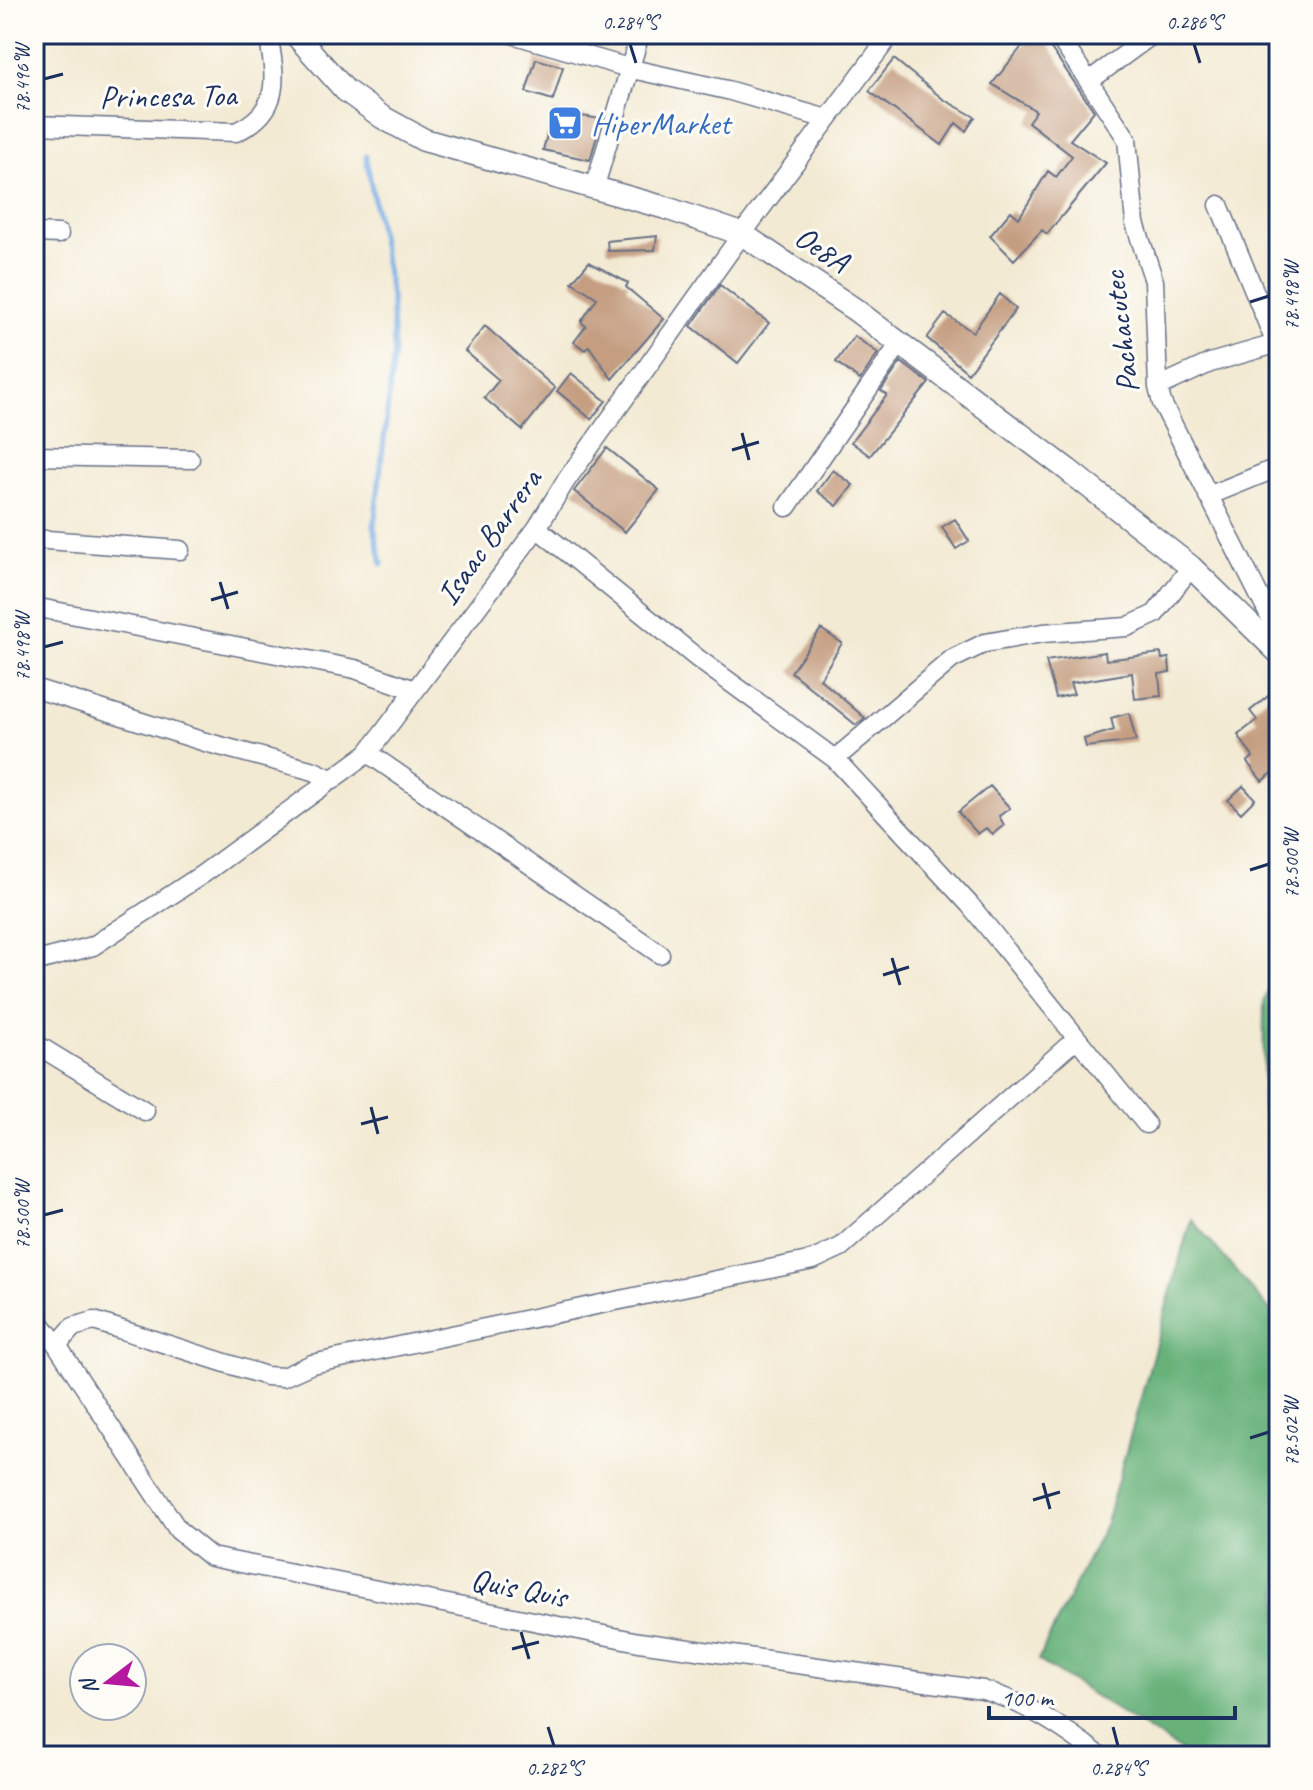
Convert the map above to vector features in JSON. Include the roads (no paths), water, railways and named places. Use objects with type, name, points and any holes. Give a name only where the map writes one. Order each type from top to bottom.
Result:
[{"type":"street","name":"Princesa Toa","points":[[34,125],[236,132],[256,123],[266,114],[275,72],[268,34]]},
{"type":"street","name":"Oe8A","points":[[295,34],[345,90],[400,128],[449,148],[742,234],[900,343],[1191,567],[1269,623]]},
{"type":"street","points":[[512,34],[632,69],[727,90],[827,119]]},
{"type":"street","points":[[594,189],[640,34]]},
{"type":"street","name":"Isaac Barrera","points":[[34,962],[93,946],[203,874],[368,753],[537,528],[565,482],[742,234],[891,34]]},
{"type":"street","name":"Pachacutec","points":[[1057,34],[1127,139],[1135,223],[1154,281],[1158,387],[1168,417],[1269,623],[1279,653]]},
{"type":"street","points":[[1089,81],[1153,34]]},
{"type":"street","points":[[1158,387],[1210,363],[1278,343],[1219,205]]},
{"type":"street","points":[[34,233],[59,234]]},
{"type":"street","points":[[787,507],[900,343]]},
{"type":"street","points":[[34,456],[190,459]]},
{"type":"street","points":[[1208,496],[1279,467]]},
{"type":"street","points":[[537,528],[697,658],[835,759],[970,905],[1146,1124]]},
{"type":"street","points":[[34,539],[180,550]]},
{"type":"street","points":[[835,759],[952,659],[985,643],[1043,633],[1127,627],[1155,614],[1191,567]]},
{"type":"street","points":[[34,607],[355,669],[415,690]]},
{"type":"street","points":[[34,688],[205,742],[314,771],[333,780]]},
{"type":"street","points":[[368,753],[660,954]]},
{"type":"street","points":[[57,1345],[73,1327],[94,1321],[247,1372],[283,1377],[312,1364],[813,1260],[841,1247],[1077,1038]]},
{"type":"street","points":[[34,1043],[145,1111]]},
{"type":"street","name":"Quis Quis","points":[[34,1315],[57,1345],[178,1530],[211,1557],[639,1642],[983,1690],[1013,1699],[1042,1714],[1100,1756]]},
{"type":"waterway","points":[[338,34],[338,41]]},
{"type":"waterway","points":[[366,156],[391,296],[394,351],[374,527],[382,564]]},
{"type":"place","name":"HiperMarket","points":[[565,123]]}]
